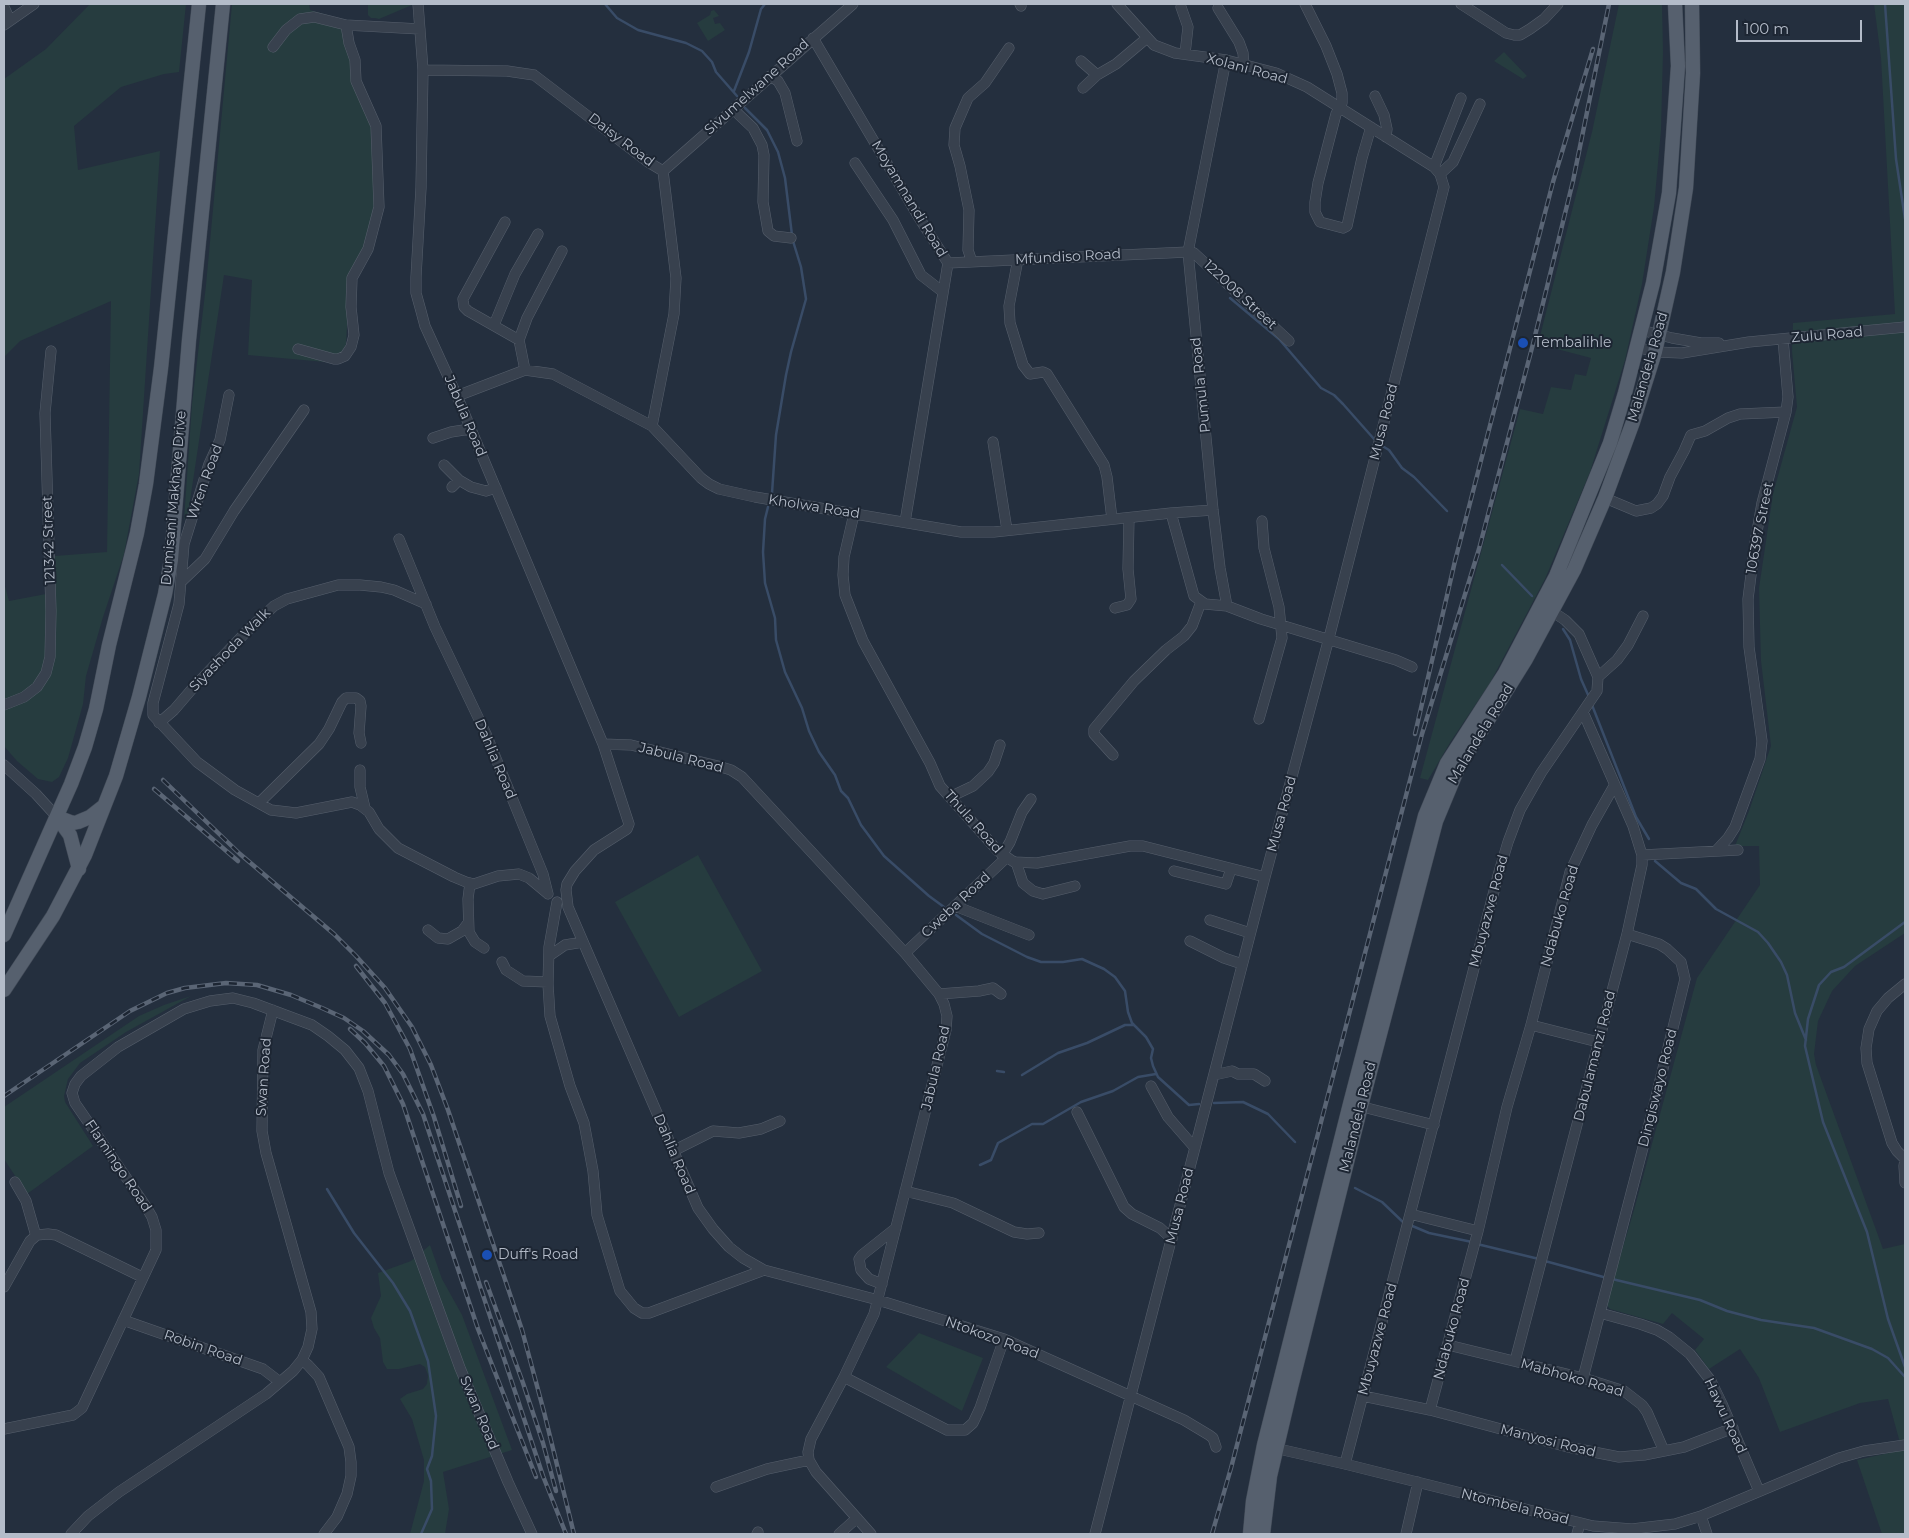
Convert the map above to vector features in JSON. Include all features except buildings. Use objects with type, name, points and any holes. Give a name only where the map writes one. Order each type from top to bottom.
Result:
[{"type":"main road","name":"Dumisani Makhaye Drive","points":[[4,935],[78,766],[96,709],[144,491],[161,368],[199,4]]},
{"type":"main road","name":"Dumisani Makhaye Drive","points":[[4,990],[53,916],[78,869],[106,803],[116,776],[139,697],[165,594],[171,560],[186,366],[222,4]]},
{"type":"main road","name":"Malandela Road","points":[[1547,608],[1566,552],[1610,443],[1654,283],[1670,193],[1678,66],[1675,4]]},
{"type":"main road","name":"Malandela Road","points":[[1250,1534],[1253,1502],[1270,1446],[1425,816],[1432,796],[1454,750],[1547,608],[1605,498],[1656,352],[1673,272],[1686,188],[1693,73],[1692,4]]},
{"type":"main road","points":[[57,817],[68,822],[78,822],[95,814],[106,803]]},
{"type":"main road","points":[[57,817],[70,835],[78,869]]},
{"type":"main road","name":"Malandela Road","points":[[1264,1534],[1270,1446]]},
{"type":"street","points":[[4,7],[7,22],[34,4]]},
{"type":"street","name":"Jabula Road","points":[[418,4],[423,70],[416,293],[425,326],[457,396],[603,744],[631,745],[718,766],[731,770],[742,777],[905,952],[939,994],[947,1016],[946,1030],[878,1300],[866,1335],[810,1439],[808,1460]]},
{"type":"street","name":"Sivumelwane Road","points":[[663,171],[852,4]]},
{"type":"street","name":"Xolani Road","points":[[1117,4],[1147,38],[1158,47],[1185,54],[1226,60],[1287,78],[1307,87],[1340,107],[1437,170]]},
{"type":"street","points":[[1305,4],[1326,46],[1342,93],[1342,103],[1336,114],[1315,202],[1320,222],[1343,228],[1347,226],[1371,127]]},
{"type":"street","points":[[1461,4],[1506,33],[1520,35],[1544,19],[1558,4]]},
{"type":"street","points":[[1181,7],[1188,27],[1185,54]]},
{"type":"street","points":[[1218,8],[1239,42],[1243,53],[1244,65]]},
{"type":"street","points":[[273,48],[286,30],[300,19],[314,17],[346,24],[420,29]]},
{"type":"street","points":[[298,348],[338,360],[345,356],[354,335],[351,308],[352,278],[368,250],[378,207],[376,126],[356,81],[355,60],[349,43],[346,24]]},
{"type":"street","name":"Moyamnandi Road","points":[[813,38],[918,216],[948,263],[905,522]]},
{"type":"street","points":[[1083,88],[1097,75],[1116,64],[1147,38]]},
{"type":"street","points":[[972,262],[968,250],[969,210],[954,146],[955,128],[968,98],[985,83],[1009,48]]},
{"type":"street","name":"Pumula Road","points":[[1226,60],[1188,252],[1213,510],[1227,606]]},
{"type":"street","points":[[1081,61],[1097,75]]},
{"type":"street","name":"Daisy Road","points":[[423,70],[507,71],[534,76],[648,162],[663,171],[676,278],[674,314],[652,426]]},
{"type":"street","points":[[770,76],[778,81],[785,93],[797,141]]},
{"type":"street","points":[[1376,96],[1384,115],[1387,129],[1386,137]]},
{"type":"street","name":"Musa Road","points":[[1095,1534],[1242,964],[1329,638],[1444,187],[1437,170],[1461,98]]},
{"type":"street","points":[[1437,170],[1453,162],[1480,104]]},
{"type":"street","points":[[733,109],[753,128],[762,145],[764,155],[763,202],[768,231],[774,236],[792,238]]},
{"type":"street","points":[[855,163],[893,220],[921,275],[943,292]]},
{"type":"street","points":[[505,222],[463,299],[464,307],[468,311],[519,340]]},
{"type":"street","points":[[494,325],[515,274],[538,234]]},
{"type":"street","points":[[525,370],[519,340],[527,318],[562,251]]},
{"type":"street","name":"Mfundiso Road","points":[[948,263],[1188,252]]},
{"type":"street","name":"122008 Street","points":[[1188,252],[1194,253],[1201,258],[1289,341]]},
{"type":"street","points":[[1018,260],[1009,306],[1010,323],[1023,365],[1030,374],[1043,372],[1047,374],[1104,465],[1112,519]]},
{"type":"street","name":"Zulu Road","points":[[1642,330],[1702,343],[1749,342],[1904,327]]},
{"type":"street","name":"106397 Street","points":[[1716,851],[1735,827],[1760,759],[1762,741],[1749,647],[1748,599],[1762,503],[1788,398],[1783,339]]},
{"type":"street","name":"Zulu Road","points":[[1637,346],[1669,354],[1749,342]]},
{"type":"street","name":"121342 Street","points":[[4,705],[24,697],[37,687],[46,673],[50,657],[51,611],[45,413],[51,352]]},
{"type":"street","name":"Kholwa Road","points":[[457,396],[525,370],[553,374],[652,426],[701,478],[719,489],[755,497],[961,532],[979,533],[1213,510]]},
{"type":"street","name":"Wren Road","points":[[156,719],[153,703],[179,604],[184,544],[209,464],[220,440],[229,395]]},
{"type":"street","points":[[180,582],[205,559],[234,511],[304,410]]},
{"type":"street","points":[[1605,498],[1636,511],[1651,508],[1663,496],[1670,477],[1691,435],[1705,431],[1728,418],[1740,414],[1786,412]]},
{"type":"street","points":[[433,438],[470,429]]},
{"type":"street","points":[[993,442],[1007,530]]},
{"type":"street","points":[[444,465],[460,480],[471,487],[486,491],[496,488]]},
{"type":"street","points":[[452,488],[460,480]]},
{"type":"street","points":[[1171,513],[1190,588],[1194,596],[1201,602],[1227,606],[1261,619],[1329,638],[1396,660],[1412,668]]},
{"type":"street","name":"Thula Road","points":[[854,514],[844,557],[843,576],[846,595],[863,641],[930,763],[940,786],[1008,858],[1037,863],[1130,846],[1143,846],[1265,877]]},
{"type":"street","points":[[1115,608],[1127,605],[1131,599],[1128,569],[1129,518]]},
{"type":"street","points":[[1259,719],[1282,638],[1279,607],[1264,548],[1262,521]]},
{"type":"street","name":"Dahlia Road","points":[[399,539],[426,604],[486,734],[543,874],[547,893]]},
{"type":"street","name":"Siyashoda Walk","points":[[156,719],[174,710],[246,632],[274,606],[287,599],[338,585],[360,585],[381,586],[426,604]]},
{"type":"street","points":[[1113,755],[1094,734],[1094,729],[1134,681],[1166,650],[1184,636],[1192,626],[1201,602]]},
{"type":"street","points":[[1547,608],[1565,620],[1579,634],[1598,677],[1597,691],[1588,705]]},
{"type":"street","points":[[1598,677],[1617,660],[1643,616]]},
{"type":"street","points":[[259,803],[319,744],[329,730],[342,702],[346,698],[356,698],[360,701],[359,733],[362,743]]},
{"type":"street","name":"Dabulamanzi Road","points":[[1515,1361],[1640,875],[1642,854],[1614,786],[1588,705]]},
{"type":"street","name":"Mbuyazwe Road","points":[[1345,1464],[1508,842],[1520,810],[1541,773],[1588,705]]},
{"type":"street","points":[[156,719],[197,762],[235,790],[271,810],[296,813],[352,802],[365,808]]},
{"type":"street","name":"Dahlia Road","points":[[603,744],[629,824],[627,829],[594,850],[575,870],[567,884],[568,907],[698,1208],[713,1229],[736,1252],[764,1270],[878,1300]]},
{"type":"street","points":[[950,797],[973,786],[988,772],[994,764],[1000,745]]},
{"type":"street","points":[[4,765],[36,794],[57,817]]},
{"type":"street","points":[[360,770],[360,787],[365,808],[379,829],[398,848],[454,878],[474,884],[498,876],[519,874],[529,878],[557,902],[568,907]]},
{"type":"street","name":"Ndabuko Road","points":[[1430,1410],[1476,1239],[1507,1107],[1531,1025],[1570,872],[1592,825],[1614,786]]},
{"type":"street","name":"Cweba Road","points":[[905,952],[1008,858],[1010,842],[1022,812],[1031,799]]},
{"type":"street","points":[[1642,854],[1738,850]]},
{"type":"street","points":[[1008,858],[1023,883],[1033,891],[1043,894],[1075,886]]},
{"type":"street","points":[[1174,870],[1226,884],[1231,869]]},
{"type":"street","points":[[470,883],[468,923],[471,937],[484,948]]},
{"type":"street","points":[[557,902],[549,956],[550,1016],[570,1086],[584,1123],[593,1171],[596,1215],[620,1291],[634,1308],[642,1313],[656,1312],[696,1294],[741,1280],[764,1270]]},
{"type":"street","points":[[955,906],[1029,935]]},
{"type":"street","points":[[1210,920],[1250,934]]},
{"type":"street","points":[[428,930],[438,938],[448,939],[462,931],[468,923]]},
{"type":"street","name":"Dingiswayo Road","points":[[1583,1378],[1685,980],[1680,962],[1667,949],[1659,944],[1626,934]]},
{"type":"street","points":[[1190,941],[1224,958],[1242,964]]},
{"type":"street","points":[[549,956],[565,945],[583,942]]},
{"type":"street","points":[[502,962],[506,970],[523,981],[548,982]]},
{"type":"street","points":[[1905,984],[1882,1004],[1874,1017],[1868,1029],[1866,1048],[1868,1069],[1892,1143],[1905,1159],[1905,1183]]},
{"type":"street","points":[[939,994],[993,988],[1001,994]]},
{"type":"street","name":"Flamingo Road","points":[[4,1429],[73,1416],[78,1412],[86,1400],[156,1250],[156,1230],[152,1218],[75,1103],[72,1093],[75,1084],[81,1076],[118,1047],[184,1009],[233,998],[273,1010]]},
{"type":"street","name":"Swan Road","points":[[71,1534],[88,1516],[119,1492],[250,1405],[280,1382],[302,1360],[308,1347],[312,1330],[312,1312],[266,1153],[262,1131],[263,1050],[273,1010],[312,1025],[345,1050],[359,1068],[368,1091],[389,1173],[460,1368],[532,1534]]},
{"type":"street","points":[[1531,1025],[1598,1042]]},
{"type":"street","points":[[1214,1075],[1232,1071],[1238,1074],[1254,1074],[1266,1081]]},
{"type":"street","points":[[1151,1086],[1168,1117],[1195,1148]]},
{"type":"street","points":[[1355,1105],[1434,1125]]},
{"type":"street","points":[[1077,1112],[1124,1208],[1160,1228],[1172,1239]]},
{"type":"street","points":[[673,1151],[712,1132],[740,1133],[761,1130],[780,1121]]},
{"type":"street","points":[[16,1182],[26,1201],[36,1236]]},
{"type":"street","points":[[905,1192],[953,1204],[1014,1232],[1027,1234],[1040,1232]]},
{"type":"street","points":[[1408,1221],[1476,1239]]},
{"type":"street","points":[[882,1284],[869,1279],[861,1270],[859,1259],[896,1228]]},
{"type":"street","points":[[4,1287],[24,1249],[36,1236],[48,1234],[56,1235],[142,1277]]},
{"type":"street","name":"Ntokozo Road","points":[[878,1300],[1004,1340],[1131,1395],[1141,1402],[1199,1428],[1213,1438],[1216,1447]]},
{"type":"street","name":"Hawu Road","points":[[1600,1313],[1640,1324],[1669,1337],[1681,1345],[1702,1368],[1711,1382],[1733,1428],[1759,1491]]},
{"type":"street","name":"Robin Road","points":[[123,1320],[263,1369],[280,1382]]},
{"type":"street","points":[[844,1377],[948,1430],[964,1430],[974,1423],[1004,1340]]},
{"type":"street","name":"Mabhoko Road","points":[[1448,1346],[1583,1378],[1624,1391],[1642,1405],[1654,1424],[1664,1451]]},
{"type":"street","points":[[302,1360],[319,1377],[348,1447],[351,1462],[351,1476],[347,1494],[337,1517],[324,1534]]},
{"type":"street","name":"Manyosi Road","points":[[1364,1396],[1430,1410],[1540,1440],[1606,1455],[1632,1457],[1664,1451],[1690,1444],[1733,1428]]},
{"type":"street","name":"Ntombela Road","points":[[1270,1446],[1593,1526],[1632,1529],[1675,1524],[1701,1516],[1839,1458],[1864,1451],[1904,1445]]},
{"type":"street","points":[[716,1487],[767,1469],[808,1460],[816,1472],[870,1534]]},
{"type":"street","points":[[1406,1534],[1418,1482]]},
{"type":"street","points":[[1701,1516],[1707,1534]]},
{"type":"street","points":[[839,1534],[856,1518]]},
{"type":"street","points":[[1577,1534],[1580,1523]]},
{"type":"green space","points":[[90,4],[186,4],[179,72],[164,74],[121,87],[74,126],[78,170],[160,151],[139,474],[124,554],[86,676],[83,704],[68,758],[59,777],[52,782],[38,779],[17,761],[4,746],[4,583],[9,601],[46,594],[55,556],[107,552],[111,301],[20,341],[4,357],[4,79],[46,49]]},
{"type":"green space","points":[[232,4],[309,4],[310,10],[331,16],[342,25],[373,131],[375,206],[365,248],[350,273],[346,344],[342,352],[325,362],[248,355],[252,280],[224,275],[188,514],[184,520],[192,404],[206,285]]},
{"type":"green space","points":[[368,4],[412,5],[379,19],[371,18],[368,15]]},
{"type":"green space","points":[[1619,4],[1662,4],[1663,52],[1661,130],[1654,207],[1642,284],[1625,360],[1590,472],[1545,579],[1490,683],[1451,741],[1428,780],[1420,778],[1520,409],[1543,414],[1551,387],[1571,390],[1575,374],[1586,376],[1591,358],[1538,344],[1592,132]]},
{"type":"green space","points":[[1874,4],[1905,4],[1905,933],[1855,966],[1832,991],[1818,1021],[1814,1054],[1816,1065],[1883,1249],[1905,1244],[1905,1534],[1882,1534],[1857,1460],[1902,1450],[1888,1399],[1860,1403],[1780,1432],[1759,1378],[1740,1349],[1709,1369],[1695,1350],[1704,1339],[1672,1313],[1663,1324],[1610,1309],[1606,1304],[1634,1210],[1697,978],[1760,885],[1759,846],[1735,846],[1771,746],[1761,661],[1759,588],[1773,494],[1797,407],[1792,351],[1793,323],[1895,314],[1881,58]]},
{"type":"green space","points":[[714,10],[719,16],[713,18],[715,24],[720,23],[725,30],[708,41],[697,23],[710,15],[711,11]]},
{"type":"green space","points":[[1504,52],[1527,76],[1523,79],[1494,61]]},
{"type":"green space","points":[[698,855],[762,971],[679,1017],[615,902]]},
{"type":"green space","points":[[191,996],[126,1032],[80,1063],[68,1079],[64,1096],[65,1102],[93,1146],[27,1194],[4,1159],[4,1107],[139,1016]]},
{"type":"green space","points":[[430,1245],[442,1279],[462,1315],[512,1450],[443,1472],[449,1509],[445,1534],[410,1534],[424,1481],[424,1460],[412,1419],[400,1399],[407,1394],[423,1389],[427,1384],[428,1375],[425,1367],[420,1364],[399,1369],[387,1369],[383,1362],[380,1338],[371,1318],[381,1296],[378,1273],[411,1261]]},
{"type":"green space","points":[[919,1333],[983,1358],[962,1411],[886,1367]]},
{"type":"waterway","points":[[605,4],[617,18],[638,30],[686,43],[702,51],[712,62],[716,72],[737,96]]},
{"type":"waterway","points":[[734,91],[749,52],[761,9],[765,4]]},
{"type":"waterway","points":[[1885,4],[1896,159],[1905,219]]},
{"type":"waterway","points":[[745,108],[767,130],[778,152],[785,178],[792,235]]},
{"type":"waterway","points":[[772,493],[776,435],[786,375],[806,299],[801,267],[793,241]]},
{"type":"waterway","points":[[1230,298],[1279,339],[1321,388],[1334,395],[1374,439]]},
{"type":"waterway","points":[[1384,447],[1389,450],[1402,468],[1414,477],[1447,511]]},
{"type":"waterway","points":[[768,507],[765,519],[763,552],[765,583],[775,618],[776,640],[785,672],[802,708],[809,731],[819,752],[835,775],[841,791],[848,798],[861,825],[884,856],[944,907]]},
{"type":"waterway","points":[[1502,565],[1532,596]]},
{"type":"waterway","points":[[1563,629],[1570,640],[1581,679],[1589,697]]},
{"type":"waterway","points":[[1592,705],[1636,817],[1649,839]]},
{"type":"waterway","points":[[1655,861],[1681,883],[1696,889],[1716,909],[1758,932],[1768,943],[1787,975],[1795,1013],[1806,1040]]},
{"type":"waterway","points":[[956,915],[982,934],[1027,957],[1041,962],[1063,962],[1082,959],[1104,969],[1115,977],[1125,991],[1128,1012],[1132,1023],[1146,1037],[1153,1049],[1151,1058],[1158,1077],[1189,1105],[1199,1104]]},
{"type":"waterway","points":[[1905,922],[1844,967],[1831,972],[1819,985],[1808,1019],[1805,1046],[1823,1122],[1867,1232],[1888,1319],[1905,1367]]},
{"type":"waterway","points":[[1022,1075],[1058,1053],[1087,1043],[1125,1025],[1133,1025]]},
{"type":"waterway","points":[[997,1071],[1004,1072]]},
{"type":"waterway","points":[[980,1165],[991,1160],[998,1143],[1032,1124],[1043,1124],[1081,1102],[1113,1091],[1138,1077],[1156,1074]]},
{"type":"waterway","points":[[1214,1103],[1243,1102],[1268,1114],[1295,1142]]},
{"type":"waterway","points":[[1355,1188],[1382,1202],[1404,1223]]},
{"type":"waterway","points":[[327,1189],[354,1233],[393,1283],[410,1311],[428,1361],[436,1416],[432,1456],[427,1469],[431,1481],[432,1509],[421,1534]]},
{"type":"waterway","points":[[1410,1225],[1429,1233],[1472,1242]]},
{"type":"waterway","points":[[1477,1244],[1539,1259]]},
{"type":"waterway","points":[[1545,1261],[1607,1278]]},
{"type":"waterway","points":[[1612,1279],[1700,1300],[1727,1311],[1761,1320],[1814,1328],[1872,1349],[1888,1358],[1905,1377]]},
{"type":"railway","points":[[1212,1534],[1231,1468],[1422,734],[1479,549],[1533,344],[1573,181],[1609,4]]},
{"type":"railway","points":[[1415,734],[1455,561],[1553,182],[1593,49]]},
{"type":"railway","points":[[163,780],[240,854],[334,934],[385,988],[412,1027],[431,1065],[448,1110],[522,1330],[574,1534]]},
{"type":"railway","points":[[154,789],[238,861]]},
{"type":"railway","points":[[356,966],[385,1003],[410,1049],[434,1117],[461,1206]]},
{"type":"railway","points":[[4,1096],[130,1011],[167,993],[185,988],[226,983],[257,985],[291,995],[322,1008],[344,1018],[363,1031],[389,1055],[403,1074],[423,1114],[543,1476],[566,1534]]},
{"type":"railway","points":[[350,1029],[365,1043],[384,1066],[403,1104],[478,1329],[536,1477]]},
{"type":"railway","points":[[486,1282],[523,1383],[543,1443],[556,1491]]},
{"type":"place","name":"Tembalihle","points":[[1523,343]]},
{"type":"place","name":"Duff's Road","points":[[487,1255]]}]
